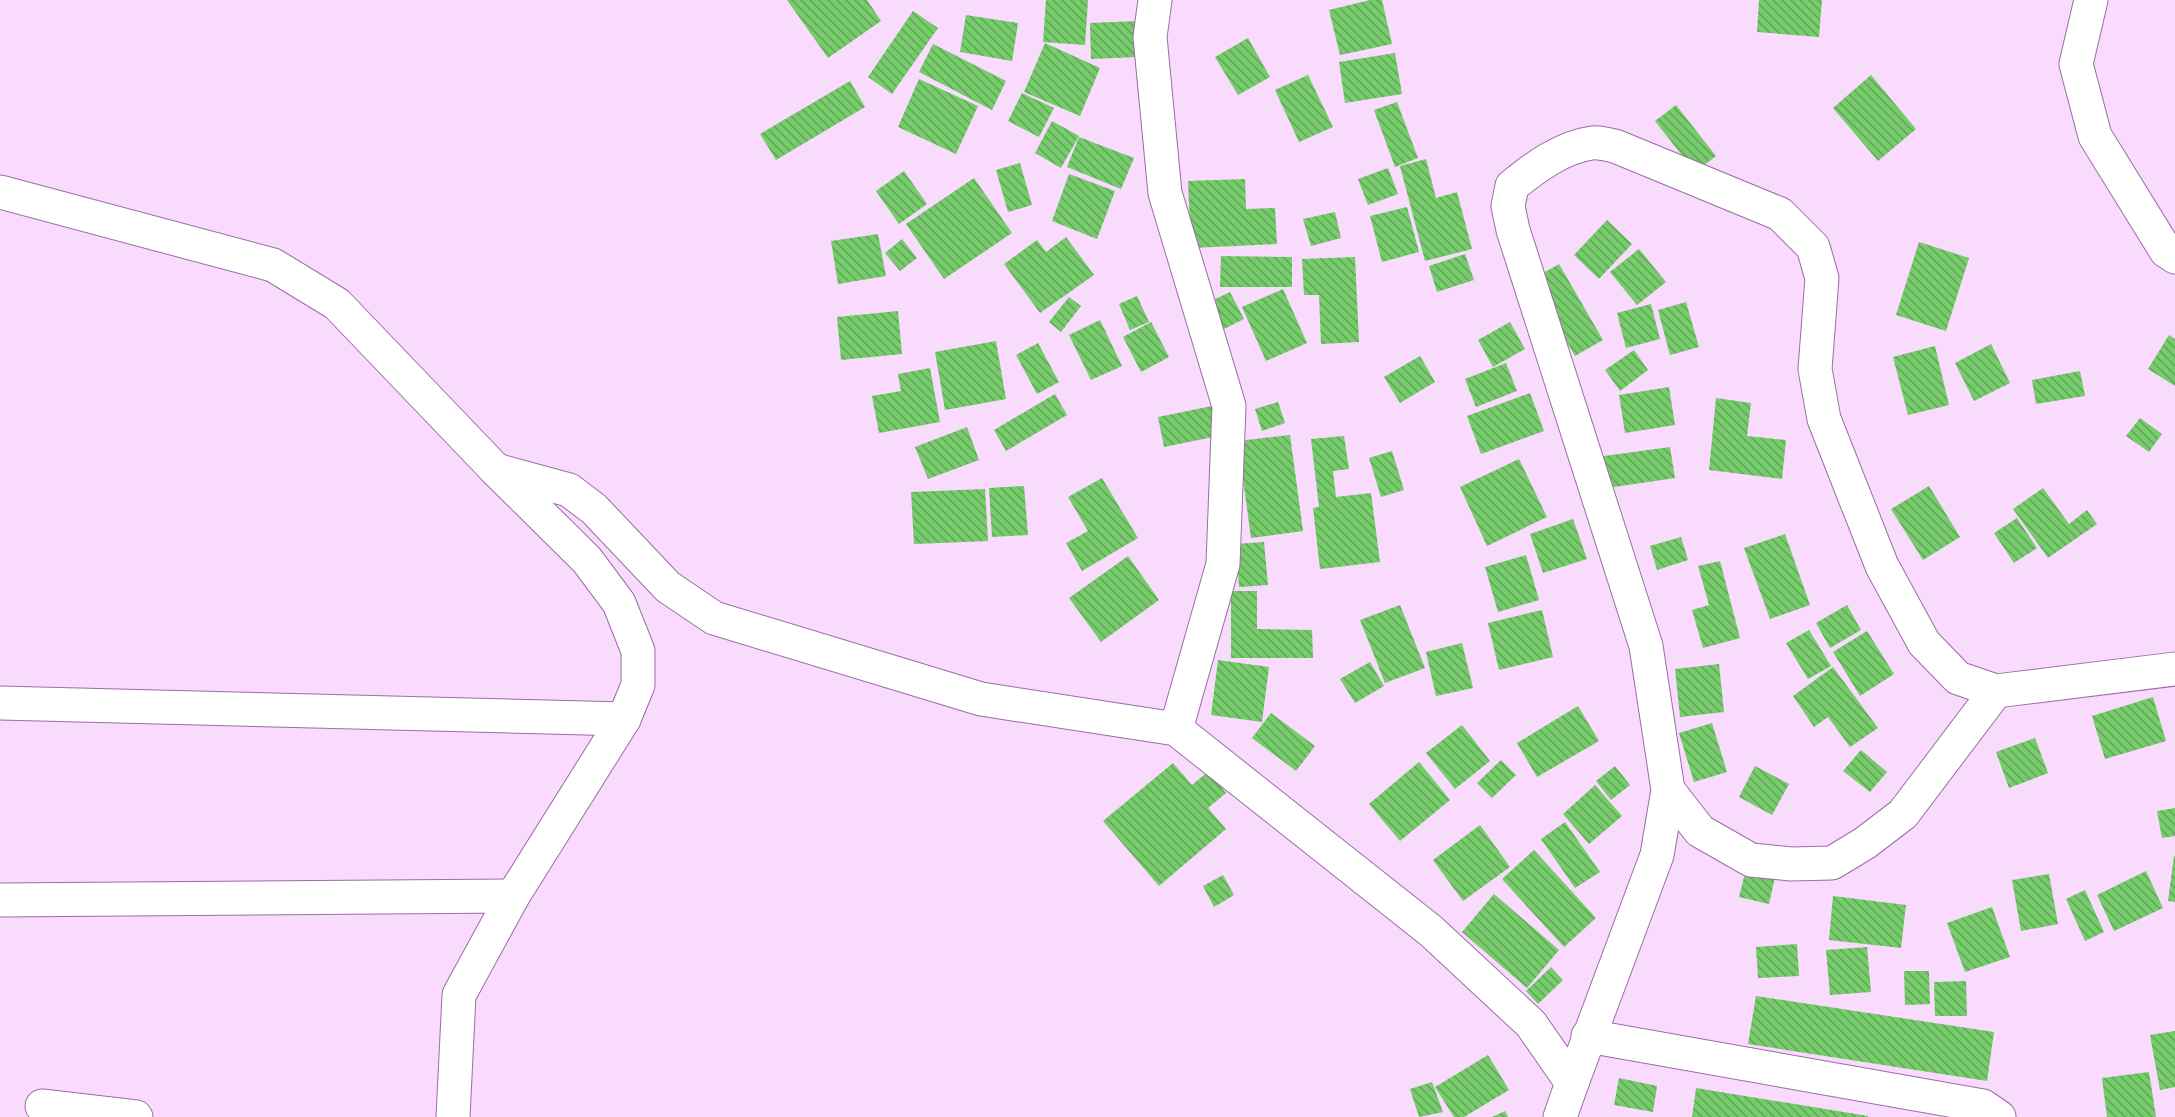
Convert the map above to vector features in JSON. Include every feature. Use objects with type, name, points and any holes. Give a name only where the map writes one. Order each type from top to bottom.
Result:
[{"type":"street","points":[[1155,0],[1150,37],[1165,193],[1229,406],[1223,564],[1176,729]]},
{"type":"street","points":[[2091,0],[2076,64],[2095,136],[2166,251],[2175,257]]},
{"type":"street","points":[[1560,1117],[1588,1036],[1657,855],[1668,790],[1646,646],[1512,230],[1508,206],[1512,186],[1531,171],[1564,152],[1593,143],[1616,146],[1779,214],[1813,247],[1822,278],[1815,369],[1824,419],[1882,566],[1924,643],[1958,678],[1996,691],[2175,669]]},
{"type":"street","points":[[0,192],[273,265],[337,304],[496,470],[587,560],[620,603],[638,651],[638,685],[624,719],[513,896],[459,996],[453,1117]]},
{"type":"street","points":[[496,470],[569,490],[594,509],[668,587],[714,618],[981,699],[1176,729],[1431,931],[1531,1024],[1572,1083]]},
{"type":"street","points":[[1668,790],[1700,831],[1751,860],[1791,864],[1832,863],[1865,843],[1904,814],[1996,691]]},
{"type":"street","points":[[0,703],[624,719]]},
{"type":"street","points":[[0,900],[513,896]]},
{"type":"street","points":[[1588,1036],[1983,1106],[1999,1117]]},
{"type":"street","points":[[42,1106],[136,1117]]},
{"type":"building","points":[[787,0],[867,0],[881,21],[828,58]]},
{"type":"building","points":[[1046,0],[1088,0],[1085,45],[1043,42]]},
{"type":"building","points":[[1370,0],[1382,0],[1392,44],[1340,55],[1329,10]]},
{"type":"building","points":[[1759,0],[1822,0],[1819,37],[1757,32]]},
{"type":"building","points":[[913,11],[938,28],[892,94],[868,77]]},
{"type":"building","points":[[966,15],[1018,23],[1012,61],[960,52]]},
{"type":"building","points":[[1137,21],[1138,57],[1091,59],[1090,23]]},
{"type":"building","points":[[1248,38],[1270,77],[1238,95],[1215,57]]},
{"type":"building","points":[[1045,43],[1100,68],[1080,116],[1024,92]]},
{"type":"building","points":[[933,44],[1006,81],[992,110],[919,72]]},
{"type":"building","points":[[1395,53],[1402,94],[1345,103],[1339,62]]},
{"type":"building","points":[[1308,75],[1333,127],[1299,142],[1275,90]]},
{"type":"building","points":[[1871,75],[1916,129],[1878,161],[1833,108]]},
{"type":"building","points":[[919,79],[978,106],[956,154],[898,127]]},
{"type":"building","points":[[850,81],[865,107],[776,160],[760,134]]},
{"type":"building","points":[[1022,93],[1054,108],[1039,137],[1008,121]]},
{"type":"building","points":[[1397,102],[1418,158],[1395,167],[1374,110]]},
{"type":"building","points":[[1676,105],[1716,156],[1695,172],[1655,121]]},
{"type":"building","points":[[1052,121],[1079,136],[1061,168],[1035,153]]},
{"type":"building","points":[[1079,137],[1134,158],[1121,189],[1067,167]]},
{"type":"building","points":[[1426,159],[1436,198],[1457,192],[1472,249],[1425,261],[1400,166]]},
{"type":"building","points":[[1020,163],[1032,205],[1008,212],[996,170]]},
{"type":"building","points":[[1388,168],[1398,194],[1368,205],[1358,179]]},
{"type":"building","points":[[904,171],[927,204],[899,224],[876,191]]},
{"type":"building","points":[[1069,174],[1115,191],[1097,239],[1052,221]]},
{"type":"building","points":[[974,178],[1012,233],[944,279],[906,224]]},
{"type":"building","points":[[1245,179],[1246,209],[1275,208],[1277,244],[1191,248],[1188,181]]},
{"type":"building","points":[[1407,207],[1419,252],[1382,262],[1370,216]]},
{"type":"building","points":[[1335,212],[1341,238],[1311,246],[1303,219]]},
{"type":"building","points":[[1607,220],[1632,244],[1599,279],[1574,255]]},
{"type":"building","points":[[878,234],[886,276],[838,284],[831,241]]},
{"type":"building","points":[[1066,237],[1094,275],[1040,313],[1004,264],[1037,240],[1046,252]]},
{"type":"building","points":[[902,239],[917,258],[900,271],[885,253]]},
{"type":"building","points":[[1919,242],[1969,258],[1946,331],[1896,315]]},
{"type":"building","points":[[1639,249],[1666,282],[1637,305],[1610,272]]},
{"type":"building","points":[[1465,254],[1474,280],[1437,292],[1429,266]]},
{"type":"building","points":[[1221,256],[1292,257],[1292,287],[1220,287]]},
{"type":"building","points":[[1355,257],[1359,342],[1321,344],[1319,295],[1304,295],[1302,259]]},
{"type":"building","points":[[1559,264],[1603,340],[1575,356],[1531,280]]},
{"type":"building","points":[[1283,289],[1307,343],[1266,361],[1242,307]]},
{"type":"building","points":[[1230,292],[1244,319],[1218,332],[1205,304]]},
{"type":"building","points":[[1137,296],[1149,322],[1130,330],[1119,304]]},
{"type":"building","points":[[1069,297],[1081,306],[1061,332],[1049,322]]},
{"type":"building","points":[[1686,302],[1699,347],[1670,355],[1658,310]]},
{"type":"building","points":[[1651,304],[1660,339],[1626,348],[1617,313]]},
{"type":"building","points":[[898,311],[902,354],[841,360],[837,317]]},
{"type":"building","points":[[1100,320],[1122,366],[1091,380],[1069,335]]},
{"type":"building","points":[[1151,322],[1169,357],[1141,372],[1123,337]]},
{"type":"building","points":[[1510,322],[1525,349],[1493,367],[1478,340]]},
{"type":"building","points":[[2169,335],[2175,339],[2175,386],[2148,369]]},
{"type":"building","points":[[996,341],[1006,399],[945,410],[935,352]]},
{"type":"building","points":[[1038,343],[1059,382],[1037,394],[1016,355]]},
{"type":"building","points":[[1991,344],[2010,383],[1974,401],[1955,363]]},
{"type":"building","points":[[1935,346],[1949,405],[1908,415],[1893,357]]},
{"type":"building","points":[[1634,350],[1648,370],[1620,391],[1605,370]]},
{"type":"building","points":[[1420,356],[1435,382],[1400,403],[1384,377]]},
{"type":"building","points":[[1506,363],[1517,391],[1476,407],[1465,379]]},
{"type":"building","points":[[930,368],[940,422],[879,433],[872,396],[901,391],[898,374]]},
{"type":"building","points":[[2080,371],[2085,396],[2036,404],[2032,380]]},
{"type":"building","points":[[1669,387],[1675,425],[1625,433],[1619,395]]},
{"type":"building","points":[[1530,393],[1544,431],[1481,454],[1467,416]]},
{"type":"building","points":[[1055,394],[1067,415],[1006,451],[994,430]]},
{"type":"building","points":[[1716,398],[1751,403],[1747,436],[1786,440],[1782,479],[1709,470]]},
{"type":"building","points":[[1278,402],[1285,423],[1262,431],[1255,409]]},
{"type":"building","points":[[1212,406],[1218,436],[1164,447],[1158,417]]},
{"type":"building","points":[[2140,418],[2162,434],[2149,452],[2126,436]]},
{"type":"building","points":[[967,427],[979,460],[928,479],[915,447]]},
{"type":"building","points":[[1290,435],[1303,531],[1251,538],[1238,441]]},
{"type":"building","points":[[1344,436],[1349,469],[1333,471],[1336,497],[1371,493],[1380,562],[1320,569],[1313,508],[1319,507],[1311,439]]},
{"type":"building","points":[[1670,447],[1675,478],[1601,489],[1597,457]]},
{"type":"building","points":[[1392,451],[1404,490],[1381,497],[1369,458]]},
{"type":"building","points":[[1519,459],[1547,517],[1487,546],[1460,487]]},
{"type":"building","points":[[1102,478],[1138,538],[1082,571],[1066,543],[1088,531],[1068,497]]},
{"type":"building","points":[[1024,486],[1028,535],[992,537],[989,488]]},
{"type":"building","points":[[1929,486],[1960,537],[1923,560],[1891,509]]},
{"type":"building","points":[[2043,488],[2069,524],[2087,510],[2097,524],[2048,558],[2013,509]]},
{"type":"building","points":[[985,489],[988,541],[914,544],[911,492]]},
{"type":"building","points":[[2017,518],[2037,548],[2014,563],[1994,533]]},
{"type":"building","points":[[1573,519],[1587,559],[1543,573],[1530,534]]},
{"type":"building","points":[[1785,534],[1810,605],[1770,619],[1744,548]]},
{"type":"building","points":[[1681,537],[1688,560],[1657,570],[1650,546]]},
{"type":"building","points":[[1264,542],[1268,585],[1239,587],[1236,544]]},
{"type":"building","points":[[1526,555],[1539,600],[1498,612],[1485,567]]},
{"type":"building","points":[[1128,556],[1159,600],[1101,642],[1069,598]]},
{"type":"building","points":[[1720,561],[1740,638],[1703,648],[1692,610],[1709,605],[1698,566]]},
{"type":"building","points":[[1231,591],[1257,591],[1257,629],[1312,630],[1313,658],[1231,658]]},
{"type":"building","points":[[1400,605],[1425,668],[1385,683],[1360,620]]},
{"type":"building","points":[[1847,605],[1861,630],[1830,648],[1816,623]]},
{"type":"building","points":[[1542,610],[1553,657],[1499,670],[1488,623]]},
{"type":"building","points":[[1809,630],[1831,666],[1808,679],[1786,643]]},
{"type":"building","points":[[1867,631],[1894,674],[1860,696],[1833,652]]},
{"type":"building","points":[[1462,643],[1473,688],[1436,696],[1426,652]]},
{"type":"building","points":[[1218,660],[1269,667],[1262,722],[1211,715]]},
{"type":"building","points":[[1370,662],[1384,686],[1355,703],[1340,679]]},
{"type":"building","points":[[1719,664],[1724,712],[1680,717],[1675,669]]},
{"type":"building","points":[[1833,667],[1878,728],[1850,747],[1828,717],[1814,727],[1793,696]]},
{"type":"building","points":[[2153,697],[2166,741],[2105,759],[2092,716]]},
{"type":"building","points":[[1578,706],[1599,741],[1537,777],[1517,743]]},
{"type":"building","points":[[1271,713],[1315,746],[1296,771],[1252,738]]},
{"type":"building","points":[[1712,723],[1727,772],[1694,782],[1679,733]]},
{"type":"building","points":[[1462,725],[1490,761],[1455,789],[1426,753]]},
{"type":"building","points":[[2035,738],[2048,773],[2009,788],[1996,752]]},
{"type":"building","points":[[1861,750],[1887,772],[1870,792],[1843,771]]},
{"type":"building","points":[[1501,760],[1516,775],[1492,798],[1477,783]]},
{"type":"building","points":[[1419,762],[1450,800],[1400,841],[1369,804]]},
{"type":"building","points":[[1173,763],[1192,785],[1209,771],[1226,793],[1208,808],[1226,829],[1159,886],[1103,821]]},
{"type":"building","points":[[1615,766],[1630,785],[1611,800],[1596,781]]},
{"type":"building","points":[[1755,766],[1789,784],[1772,815],[1739,797]]},
{"type":"building","points":[[1595,785],[1622,816],[1589,844],[1563,814]]},
{"type":"building","points":[[2175,808],[2175,836],[2162,838],[2157,811]]},
{"type":"building","points":[[1565,822],[1600,872],[1575,888],[1541,839]]},
{"type":"building","points":[[1480,825],[1510,867],[1463,901],[1433,860]]},
{"type":"building","points":[[1534,850],[1596,918],[1564,947],[1502,879]]},
{"type":"building","points":[[2175,856],[2175,902],[2168,901]]},
{"type":"building","points":[[1748,861],[1777,868],[1769,904],[1739,897]]},
{"type":"building","points":[[2146,871],[2163,908],[2114,931],[2097,895]]},
{"type":"building","points":[[2049,874],[2058,924],[2021,931],[2012,880]]},
{"type":"building","points":[[1223,875],[1234,895],[1214,907],[1203,886]]},
{"type":"building","points":[[2085,890],[2104,932],[2085,941],[2066,899]]},
{"type":"building","points":[[1494,894],[1559,950],[1527,988],[1462,932]]},
{"type":"building","points":[[1833,896],[1906,905],[1901,948],[1829,940]]},
{"type":"building","points":[[1992,907],[2010,957],[1965,972],[1947,923]]},
{"type":"building","points":[[1797,944],[1799,976],[1758,978],[1756,947]]},
{"type":"building","points":[[1867,947],[1871,992],[1830,995],[1826,950]]},
{"type":"building","points":[[1551,967],[1563,980],[1538,1004],[1526,991]]},
{"type":"building","points":[[1904,971],[1929,971],[1930,1004],[1905,1005]]},
{"type":"building","points":[[1966,981],[1967,1016],[1935,1016],[1934,982]]},
{"type":"building","points":[[1756,996],[1994,1032],[1987,1081],[1748,1044]]},
{"type":"building","points":[[2175,1031],[2175,1087],[2160,1090],[2150,1035]]},
{"type":"building","points":[[1488,1055],[1509,1090],[1464,1117],[1454,1117],[1435,1087]]},
{"type":"building","points":[[2149,1072],[2156,1117],[2107,1117],[2102,1078]]},
{"type":"building","points":[[1619,1078],[1657,1086],[1653,1112],[1614,1105]]},
{"type":"building","points":[[1432,1082],[1443,1112],[1419,1117],[1410,1089]]},
{"type":"building","points":[[1696,1088],[1868,1116],[1868,1117],[1692,1117]]},
{"type":"building","points":[[1505,1111],[1508,1117],[1492,1117]]}]
